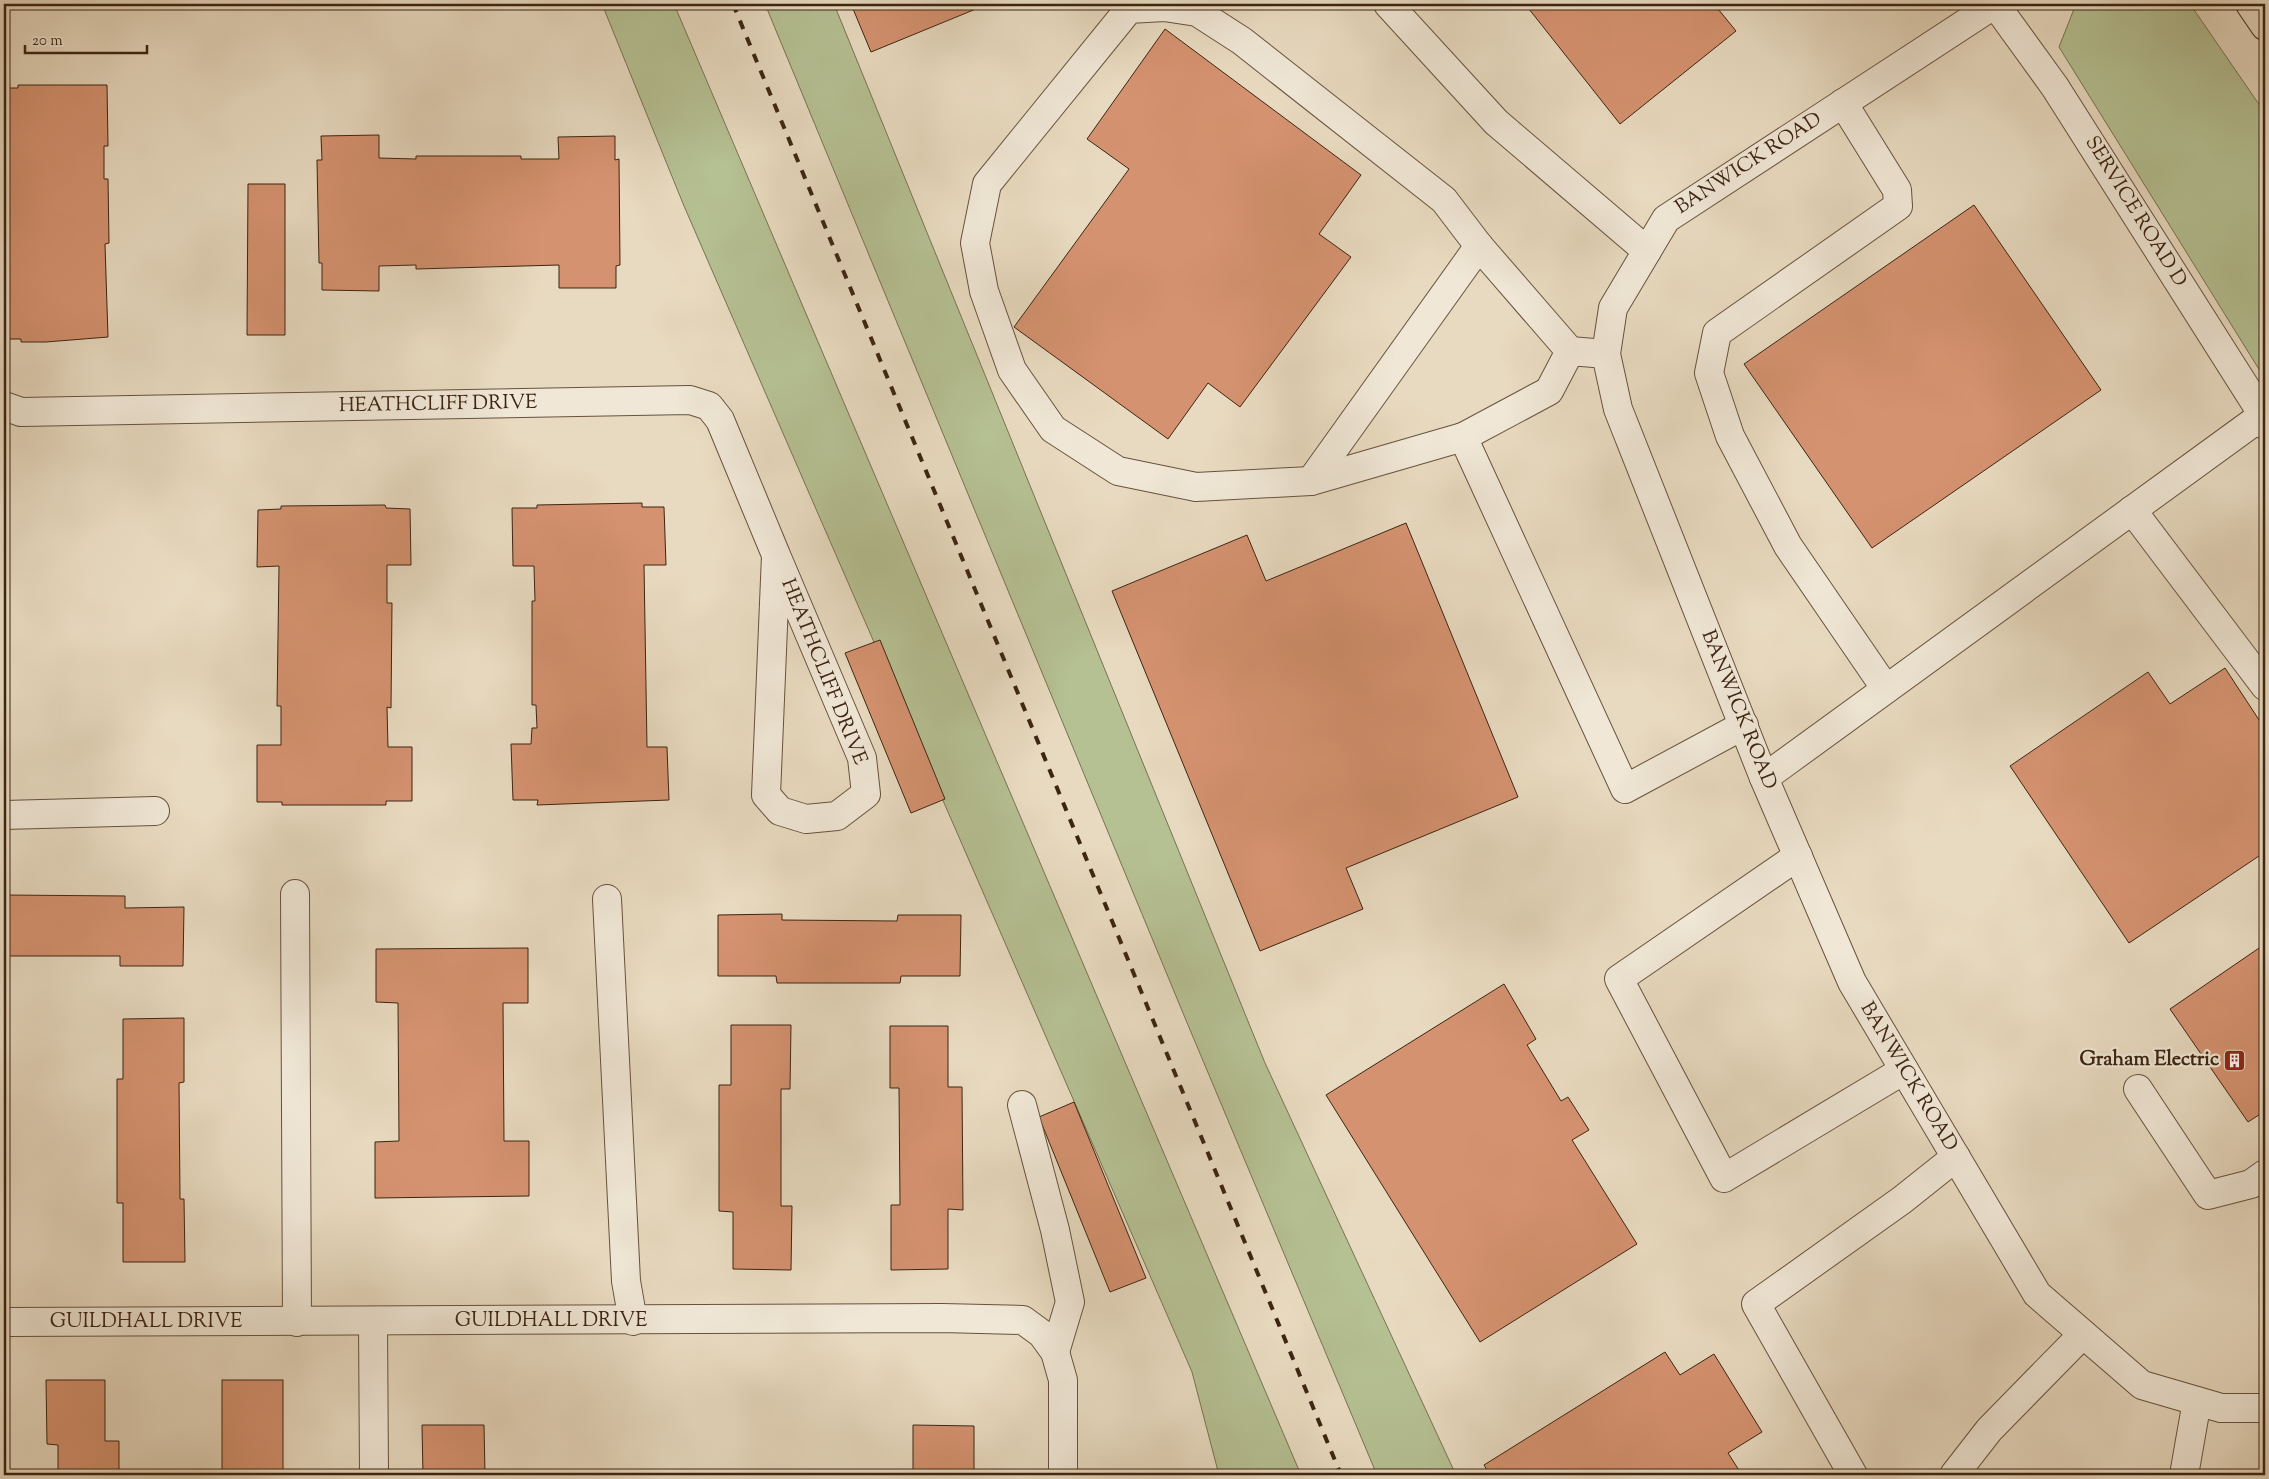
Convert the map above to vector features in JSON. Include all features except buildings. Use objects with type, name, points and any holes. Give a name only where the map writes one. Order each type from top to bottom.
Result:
[{"type":"highway","points":[[2250,4],[2265,26]]},
{"type":"street","points":[[1388,4],[1496,122],[1647,251]]},
{"type":"street","name":"BANWICK ROAD","points":[[1995,4],[1666,219],[1613,308],[1606,354],[1618,409],[1764,778],[1852,982],[2037,1294],[2142,1385],[2221,1408],[2265,1408]]},
{"type":"street","name":"SERVICE ROAD D","points":[[1995,4],[2055,87],[2264,420]]},
{"type":"street","points":[[1570,351],[1549,391],[1463,437],[1311,481],[1196,488],[1118,471],[1053,429],[1012,370],[984,291],[975,242],[987,184],[1129,9],[1164,7],[1197,12],[1242,41],[1444,200],[1479,246],[1570,351],[1606,354]]},
{"type":"street","points":[[1843,102],[1897,190],[1898,206],[1717,333],[1709,373],[1730,436],[1788,546],[1886,689]]},
{"type":"street","points":[[1311,481],[1479,246]]},
{"type":"street","name":"HEATHCLIFF DRIVE","points":[[4,406],[21,412],[690,400],[708,406],[720,420],[862,758],[866,794],[837,816],[806,819],[780,811],[766,795],[776,555]]},
{"type":"street","points":[[1764,778],[2132,510],[2264,420]]},
{"type":"street","points":[[1463,437],[1625,789],[1744,725]]},
{"type":"street","points":[[2132,510],[2265,686]]},
{"type":"street","points":[[4,815],[155,811]]},
{"type":"street","points":[[1798,856],[1619,979],[1724,1178],[1904,1070]]},
{"type":"street","points":[[295,894],[297,1322]]},
{"type":"street","points":[[607,899],[626,1281],[633,1321]]},
{"type":"street","points":[[2138,1089],[2208,1196],[2251,1184],[2265,1174]]},
{"type":"street","points":[[1022,1105],[1055,1230],[1070,1302],[1055,1352]]},
{"type":"street","points":[[1853,1475],[1756,1304],[1902,1200],[1956,1157]]},
{"type":"street","name":"GUILDHALL DRIVE","points":[[4,1322],[633,1321],[932,1318],[1024,1320],[1042,1334],[1055,1352],[1063,1380],[1063,1475]]},
{"type":"street","points":[[373,1321],[374,1475]]},
{"type":"street","points":[[1954,1475],[1989,1430],[2083,1334]]},
{"type":"street","points":[[2184,1475],[2197,1401]]},
{"type":"green space","points":[[602,4],[674,4],[1301,1475],[1219,1475],[1192,1372],[684,206]]},
{"type":"green space","points":[[765,4],[834,4],[1265,1063],[1456,1475],[1377,1475],[1188,1025]]},
{"type":"green space","points":[[2076,4],[2190,4],[2265,113],[2265,379],[2059,47]]},
{"type":"railway","points":[[733,4],[1341,1475]]},
{"type":"place","name":"Graham Electric","points":[[2235,1060]]}]
